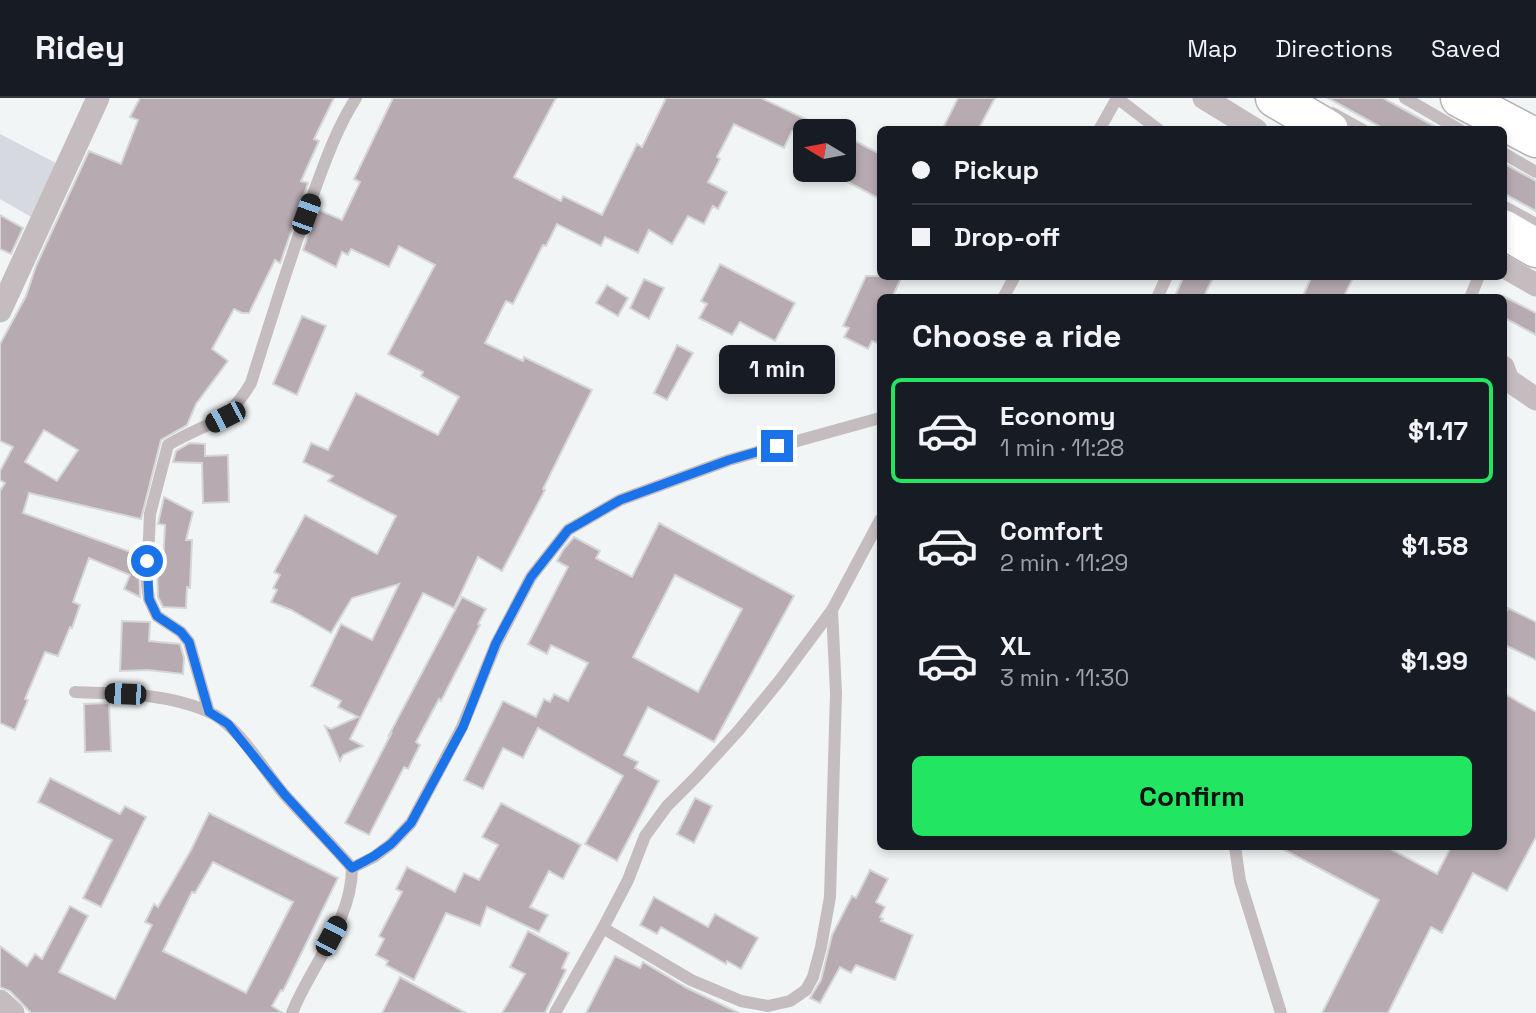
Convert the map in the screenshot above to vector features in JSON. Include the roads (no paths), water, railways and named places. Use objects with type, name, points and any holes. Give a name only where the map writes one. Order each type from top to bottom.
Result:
[{"type":"highway","points":[[1275,98],[1323,117]]},
{"type":"highway","points":[[1460,98],[1536,138]]},
{"type":"highway","points":[[1507,231],[1536,248]]},
{"type":"street","points":[[0,312],[98,98]]},
{"type":"street","points":[[1204,98],[1250,126]]},
{"type":"street","points":[[1483,98],[1536,126]]},
{"type":"street","points":[[1507,268],[1536,285]]},
{"type":"street","points":[[1507,377],[1536,399]]},
{"type":"street","points":[[0,1001],[13,1013]]},
{"type":"lane","points":[[209,712],[189,642],[181,632],[157,616],[149,599],[147,561],[150,514],[168,445],[225,417],[243,397],[251,383],[311,201],[336,136],[356,98]]},
{"type":"lane","points":[[1101,126],[1117,98],[1154,126]]},
{"type":"lane","points":[[1405,98],[1453,126]]},
{"type":"lane","points":[[1323,117],[1351,126]]},
{"type":"lane","points":[[1507,155],[1536,172]]},
{"type":"lane","points":[[1507,208],[1536,224]]},
{"type":"lane","points":[[352,868],[383,850],[411,823],[463,727],[496,643],[531,577],[568,530],[620,500],[729,460],[877,419]]},
{"type":"lane","points":[[555,1013],[628,880],[645,836],[667,806],[739,730],[780,680],[832,610],[877,526]]},
{"type":"lane","points":[[603,928],[691,980],[741,1002],[768,1006],[790,1001],[806,990],[813,977],[821,947],[830,897],[836,693],[832,610]]},
{"type":"lane","points":[[75,692],[149,695],[182,702],[209,712],[228,724],[285,795],[352,868],[352,886],[344,911],[292,1013]]},
{"type":"lane","points":[[1235,850],[1240,881],[1282,1013]]}]
